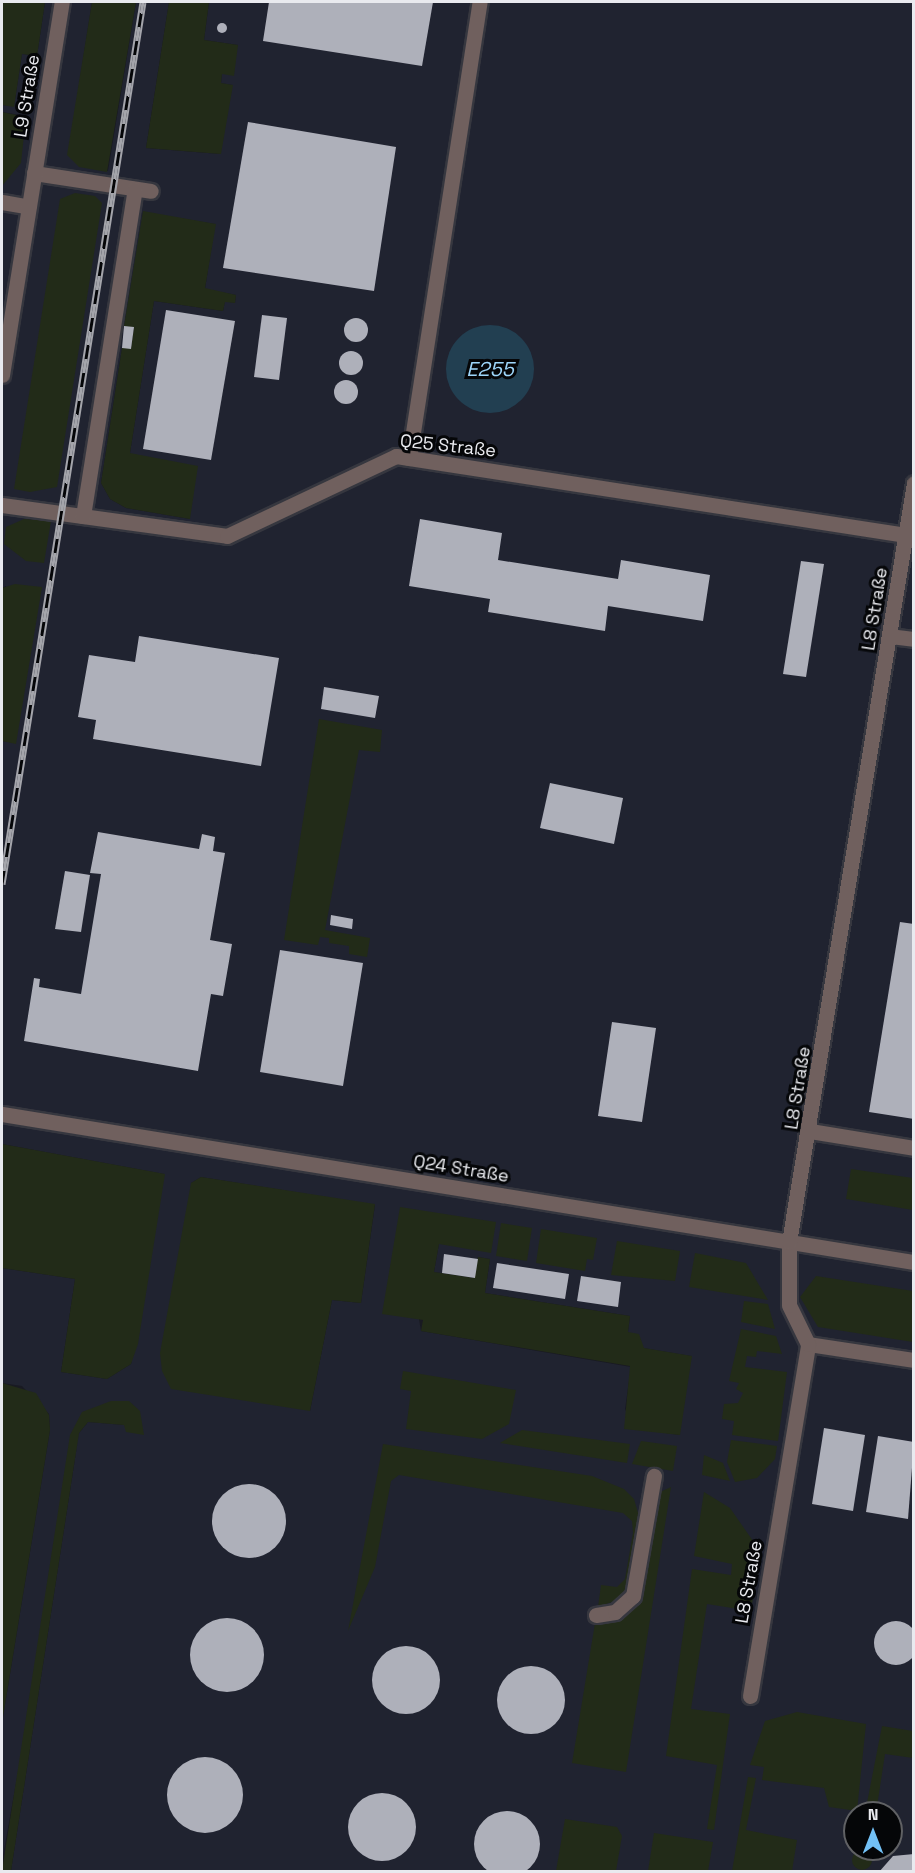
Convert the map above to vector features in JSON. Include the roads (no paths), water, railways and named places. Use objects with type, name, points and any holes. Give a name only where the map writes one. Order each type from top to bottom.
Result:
[{"type":"lane","name":"L9 Straße","points":[[2,375],[62,2]]},
{"type":"lane","points":[[409,458],[480,2]]},
{"type":"lane","points":[[34,172],[151,191]]},
{"type":"lane","points":[[83,516],[135,189]]},
{"type":"lane","points":[[2,202],[28,207]]},
{"type":"lane","name":"Q25 Straße","points":[[2,505],[227,536],[396,456],[906,535]]},
{"type":"lane","name":"L8 Straße","points":[[750,1696],[808,1344],[789,1305],[789,1242],[810,1131],[914,483]]},
{"type":"lane","points":[[890,636],[914,639]]},
{"type":"lane","name":"Q24 Straße","points":[[2,1114],[914,1262]]},
{"type":"lane","points":[[810,1131],[914,1148]]},
{"type":"lane","points":[[808,1344],[914,1360]]},
{"type":"lane","points":[[596,1615],[615,1612],[633,1596],[654,1476]]},
{"type":"water","name":"E255","points":[[490,325],[515,332],[527,344],[534,369],[527,394],[515,406],[490,413],[465,406],[453,394],[446,369],[453,344],[465,332]]},
{"type":"railway","points":[[2,884],[143,2]]}]
